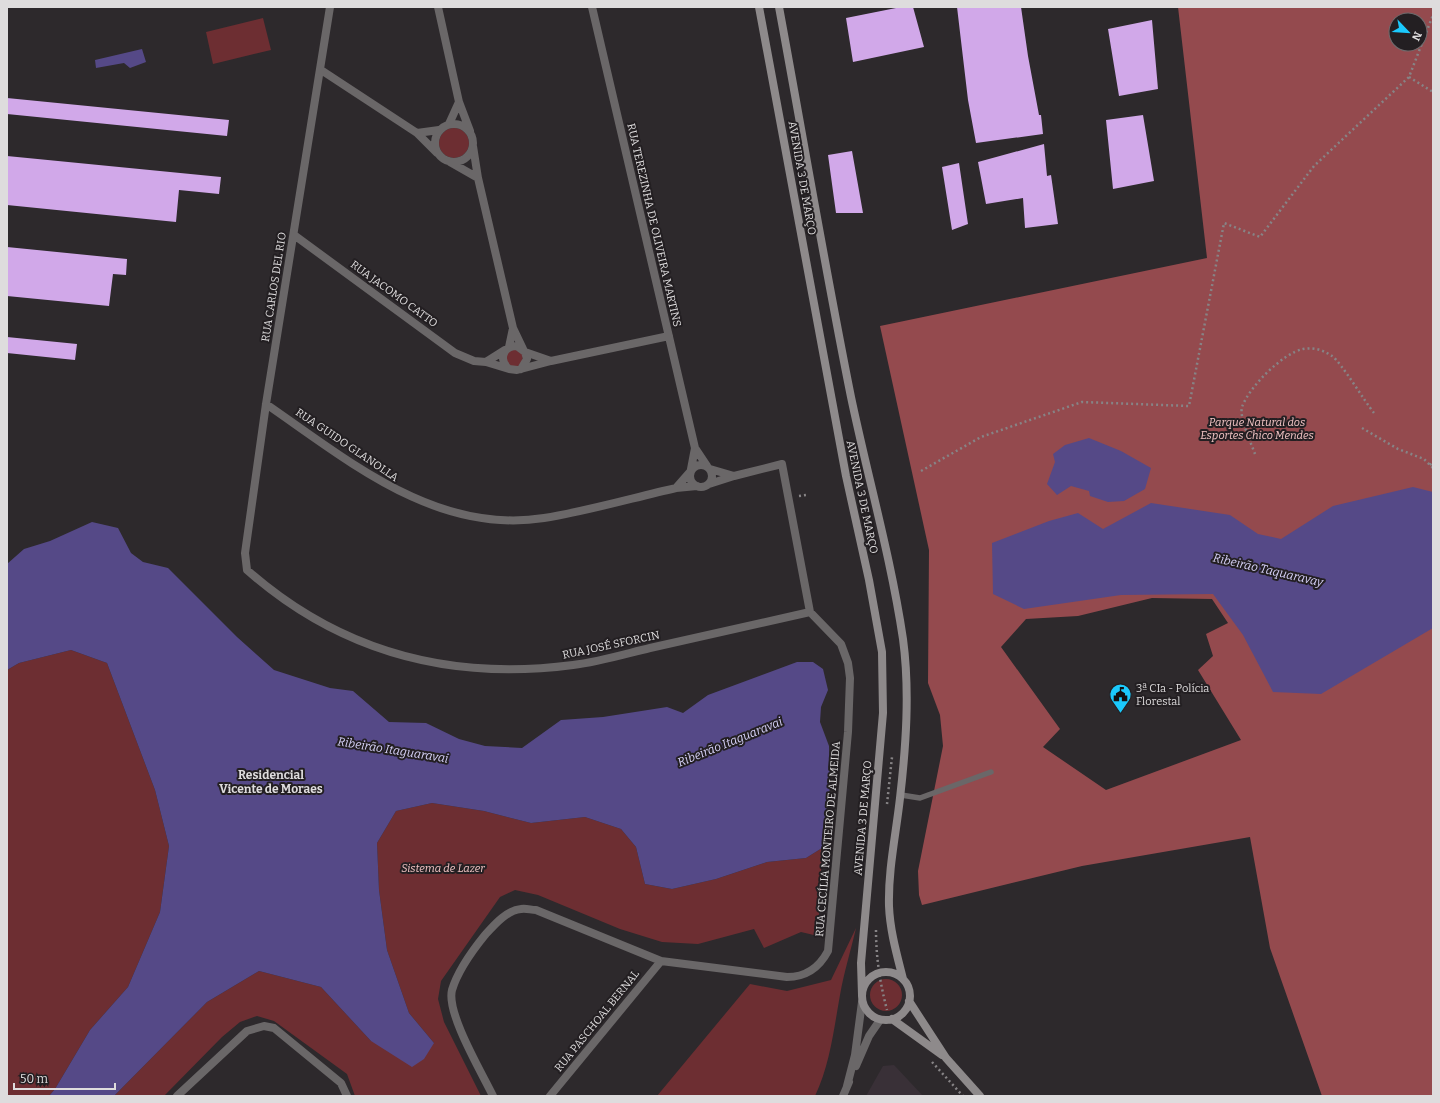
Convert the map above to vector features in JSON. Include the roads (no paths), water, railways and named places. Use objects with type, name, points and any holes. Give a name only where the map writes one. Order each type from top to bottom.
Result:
[{"type":"main road","name":"AVENIDA 3 DE MARÇO","points":[[760,7],[847,481],[869,580],[882,652],[883,713],[861,963],[862,998]]},
{"type":"main road","name":"AVENIDA 3 DE MARÇO","points":[[779,7],[851,396],[891,576],[903,640],[906,675],[906,725],[901,794],[889,883],[891,926],[903,979]]},
{"type":"main road","points":[[878,973],[891,973],[903,979],[909,990],[909,1001],[903,1012],[892,1019],[880,1020],[869,1013],[862,998],[866,983],[878,973]]},
{"type":"main road","points":[[909,1001],[946,1058],[980,1096]]},
{"type":"main road","points":[[892,1019],[946,1058]]},
{"type":"street","name":"RUA CARLOS DEL RIO","points":[[247,570],[245,552],[266,404],[330,7]]},
{"type":"street","points":[[438,7],[459,102],[471,134],[478,178],[513,328],[524,351],[526,363],[521,368]]},
{"type":"street","name":"RUA TEREZINHA DE OLIVEIRA MARTINS","points":[[592,7],[694,448],[691,470]]},
{"type":"street","points":[[321,70],[417,134],[447,161],[478,178]]},
{"type":"street","points":[[417,134],[439,130],[449,124],[459,102]]},
{"type":"street","points":[[449,124],[464,126],[471,134]]},
{"type":"street","points":[[438,153],[435,141],[439,130]]},
{"type":"street","points":[[447,161],[459,161],[465,158],[470,154],[473,144]]},
{"type":"street","name":"RUA JACOMO CATTO","points":[[294,235],[455,353],[474,361],[486,362],[509,369]]},
{"type":"street","points":[[513,328],[507,349],[503,354],[503,362],[509,369],[517,370],[551,361],[669,336]]},
{"type":"street","points":[[486,362],[507,349],[517,346],[524,351],[551,361]]},
{"type":"street","name":"RUA GUIDO GLANOLLA","points":[[266,404],[390,487],[431,506],[461,514],[495,519],[543,518],[676,488],[697,486]]},
{"type":"street","name":"RUA TEREZINHA DE OLIVEIRA MARTINS","points":[[694,448],[708,467]]},
{"type":"street","points":[[676,488],[691,470],[700,464],[734,476]]},
{"type":"street","points":[[691,470],[690,479],[697,486],[705,486],[734,476],[782,464],[810,612]]},
{"type":"street","points":[[708,467],[712,476],[709,484]]},
{"type":"street","name":"RUA JOSÉ SFORCIN","points":[[247,570],[302,612],[336,631],[411,658],[443,665],[474,669],[512,670],[574,665],[810,612]]},
{"type":"street","name":"RUA CECÍLIA MONTEIRO DE ALMEIDA","points":[[493,1096],[456,1020],[452,1004],[452,991],[458,976],[480,942],[493,926],[508,914],[520,908],[536,910],[661,961],[794,977],[806,974],[816,968],[828,951],[848,732],[850,678],[847,658],[841,644],[810,612]]},
{"type":"street","name":"RUA PASCHOAL BERNAL","points":[[550,1096],[661,961]]},
{"type":"street","points":[[847,1086],[855,1054],[862,998]]},
{"type":"street","points":[[843,1096],[869,1036],[880,1020]]},
{"type":"street","points":[[177,1096],[247,1031],[264,1026],[274,1028],[341,1083],[347,1096]]},
{"type":"lane","points":[[901,794],[920,798],[991,772]]},
{"type":"water","points":[[142,49],[146,62],[130,68],[124,63],[96,68],[95,60]]},
{"type":"water","points":[[1089,438],[1121,451],[1151,468],[1145,489],[1124,501],[1108,502],[1090,496],[1089,491],[1071,486],[1057,495],[1047,484],[1055,462],[1053,454],[1065,445]]},
{"type":"water","name":"Ribeirão Taquaravay","points":[[1413,487],[1433,492],[1433,628],[1321,694],[1273,692],[1243,635],[1213,594],[1121,595],[1024,609],[993,594],[992,543],[1049,521],[1078,513],[1103,529],[1151,503],[1230,515],[1258,534],[1281,539],[1333,506]]},
{"type":"water","name":"Ribeirão Itaguaravai","points":[[92,522],[118,528],[131,553],[143,562],[168,568],[237,637],[274,670],[330,688],[353,691],[389,722],[426,723],[459,739],[485,746],[522,748],[561,720],[603,717],[667,707],[683,713],[708,695],[797,662],[813,662],[823,669],[828,690],[821,707],[820,722],[829,746],[830,787],[822,848],[806,858],[767,862],[716,879],[672,889],[645,884],[636,847],[621,829],[585,817],[531,823],[484,811],[432,803],[396,811],[377,843],[379,890],[387,950],[409,1013],[434,1043],[424,1059],[412,1067],[371,1041],[321,987],[259,971],[207,1002],[114,1096],[49,1096],[55,1089],[90,1030],[128,987],[160,912],[169,846],[155,790],[107,663],[71,650],[19,663],[7,670],[7,564],[24,549],[50,541]]},
{"type":"place","name":"3ª CIa - Polícia Florestal","points":[[1121,714]]},
{"type":"district","name":"Residencial Vicente de Moraes","points":[[271,782]]},
{"type":"park label","name":"Parque Natural dos Esportes Chico Mendes","points":[[1257,428]]},
{"type":"park label","name":"Sistema de Lazer","points":[[443,868]]}]
